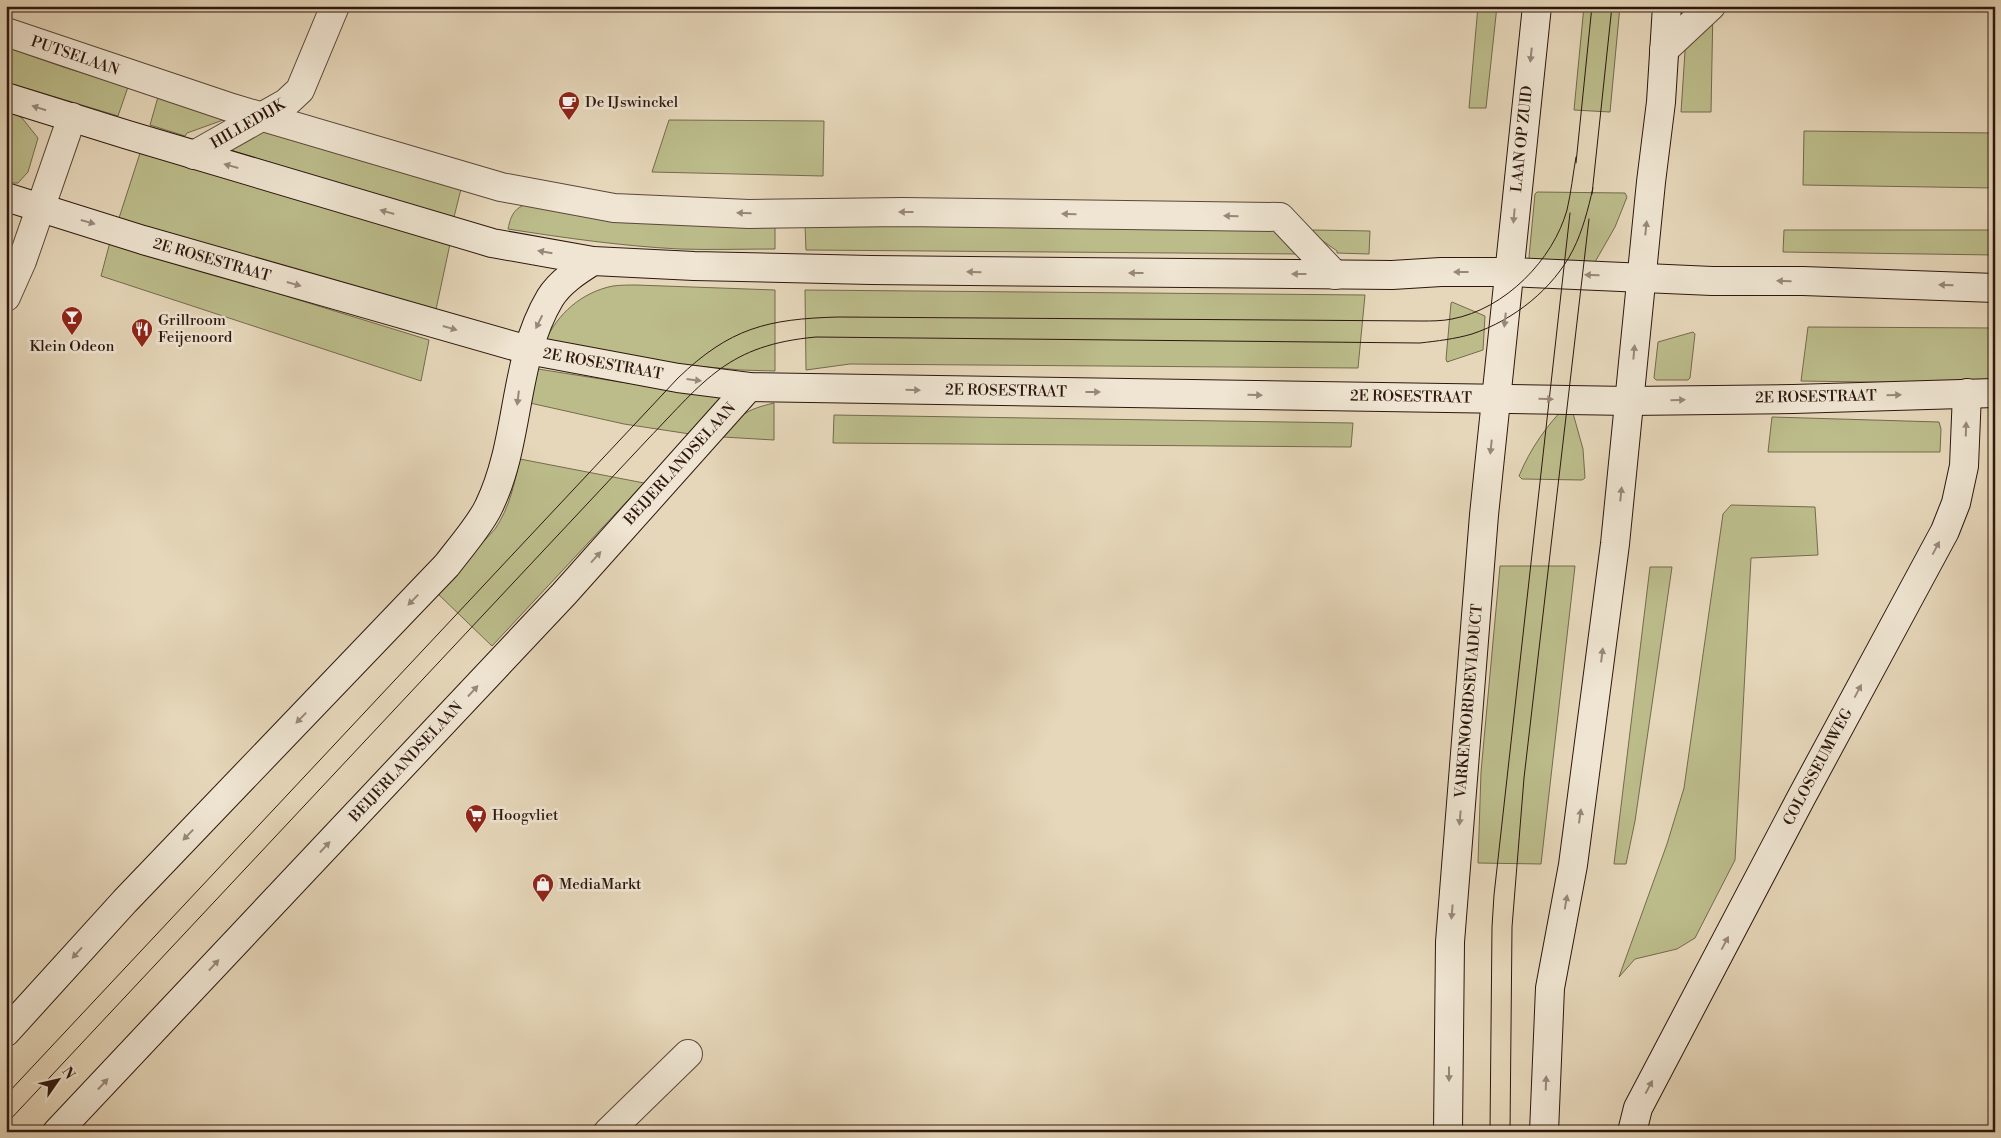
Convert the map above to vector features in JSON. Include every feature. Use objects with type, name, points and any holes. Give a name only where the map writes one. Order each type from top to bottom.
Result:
[{"type":"main road","name":"HILLEDIJK","points":[[194,155],[286,103],[300,90],[335,6]]},
{"type":"main road","name":"LAAN OP ZUID","points":[[1510,272],[1517,181],[1537,6]]},
{"type":"main road","points":[[1544,1132],[1550,988],[1573,864],[1613,563],[1641,277],[1661,102],[1667,6]]},
{"type":"main road","points":[[1664,50],[1711,6]]},
{"type":"main road","name":"PUTSELAAN","points":[[6,32],[260,117]]},
{"type":"main road","points":[[6,97],[492,244],[593,261],[880,271],[1335,275],[1510,272],[1995,288]]},
{"type":"main road","points":[[6,297],[22,261],[72,117]]},
{"type":"main road","points":[[260,117],[501,187],[614,208],[749,214],[911,212],[1280,217],[1335,275]]},
{"type":"main road","points":[[6,197],[41,209]]},
{"type":"main road","name":"2E ROSESTRAAT","points":[[41,209],[281,281],[528,350],[678,378],[749,386],[1629,400],[1793,399],[1995,393]]},
{"type":"main road","points":[[6,1032],[125,900],[447,565],[489,507],[500,475],[516,412],[518,391],[534,332],[551,297],[572,274],[593,261]]},
{"type":"main road","name":"VARKENOORDSEVIADUCT","points":[[1448,1132],[1450,942],[1484,515],[1510,272]]},
{"type":"main road","name":"BEIJERLANDSELAAN","points":[[57,1132],[564,594],[749,386]]},
{"type":"main road","name":"COLOSSEUMWEG","points":[[1632,1132],[1638,1108],[1945,530],[1956,502],[1964,466],[1967,393]]},
{"type":"main road","points":[[608,1132],[688,1054]]},
{"type":"green space","points":[[1478,6],[1497,6],[1486,108],[1469,108]]},
{"type":"green space","points":[[1584,6],[1620,6],[1610,112],[1574,110]]},
{"type":"green space","points":[[1688,6],[1713,6],[1711,112],[1681,112]]},
{"type":"green space","points":[[6,47],[128,87],[118,116],[6,82]]},
{"type":"green space","points":[[158,97],[226,119],[187,133],[185,136],[150,125]]},
{"type":"green space","points":[[6,108],[22,118],[38,138],[28,172],[18,183],[6,183]]},
{"type":"green space","points":[[669,120],[824,121],[823,176],[652,172]]},
{"type":"green space","points":[[265,129],[461,189],[454,217],[382,197],[224,148],[264,132]]},
{"type":"green space","points":[[1804,131],[1995,133],[1995,188],[1803,185]]},
{"type":"green space","points":[[141,150],[450,244],[435,314],[119,218]]},
{"type":"green space","points":[[1537,192],[1625,193],[1627,197],[1615,227],[1595,262],[1531,260],[1529,257],[1535,194]]},
{"type":"green space","points":[[529,203],[775,226],[775,249],[658,248],[508,229],[514,213],[520,207]]},
{"type":"green space","points":[[805,225],[1279,230],[1302,254],[806,250]]},
{"type":"green space","points":[[1313,230],[1370,231],[1369,254],[1337,253],[1337,251],[1313,234]]},
{"type":"green space","points":[[1784,230],[1995,230],[1995,255],[1783,252]]},
{"type":"green space","points":[[110,242],[429,340],[421,381],[101,276]]},
{"type":"green space","points":[[636,285],[775,290],[775,371],[651,362],[545,342],[556,322],[581,299],[591,293],[613,286]]},
{"type":"green space","points":[[805,290],[1365,295],[1358,368],[850,364],[806,370]]},
{"type":"green space","points":[[1452,302],[1485,316],[1483,350],[1447,362],[1446,359]]},
{"type":"green space","points":[[1808,327],[1995,328],[1995,384],[1801,381]]},
{"type":"green space","points":[[1693,332],[1695,334],[1690,378],[1688,380],[1656,380],[1654,378],[1658,342]]},
{"type":"green space","points":[[538,369],[620,382],[723,394],[724,397],[690,434],[624,424],[530,403]]},
{"type":"green space","points":[[774,403],[774,440],[723,437],[744,414],[756,408]]},
{"type":"green space","points":[[1567,405],[1571,406],[1583,449],[1585,478],[1582,480],[1522,479],[1519,476],[1534,447],[1546,429]]},
{"type":"green space","points":[[834,415],[1353,423],[1351,447],[833,443]]},
{"type":"green space","points":[[1772,417],[1939,422],[1941,429],[1940,452],[1768,452]]},
{"type":"green space","points":[[520,459],[644,483],[492,646],[437,593],[495,529],[500,521],[508,504]]},
{"type":"green space","points":[[1731,505],[1815,507],[1818,555],[1751,558],[1735,860],[1695,938],[1677,949],[1635,959],[1619,977],[1667,844],[1684,788],[1723,514]]},
{"type":"green space","points":[[1500,566],[1575,566],[1541,864],[1478,863],[1481,772]]},
{"type":"green space","points":[[1650,567],[1672,567],[1635,821],[1626,864],[1614,864]]},
{"type":"tram line","points":[[1576,163],[1592,6]]},
{"type":"tram line","points":[[1592,194],[1612,6]]},
{"type":"tram line","points":[[6,1095],[678,378],[697,361],[733,337],[751,329],[790,320],[838,317],[1422,321],[1452,319],[1490,305],[1524,280],[1538,264],[1551,247],[1567,210],[1576,157]]},
{"type":"tram line","points":[[6,1124],[686,399],[720,369],[739,357],[786,341],[816,337],[1420,343],[1446,340],[1472,334],[1503,320],[1531,301],[1555,278],[1577,242],[1593,188]]},
{"type":"tram line","points":[[1490,1132],[1494,895],[1570,213]]},
{"type":"tram line","points":[[1510,1132],[1512,927],[1524,778],[1589,219]]},
{"type":"place","name":"De IJswinckel","points":[[569,121]]},
{"type":"place","name":"Klein Odeon","points":[[72,336]]},
{"type":"place","name":"Grillroom Feijenoord","points":[[142,348]]},
{"type":"place","name":"Hoogvliet","points":[[476,834]]},
{"type":"place","name":"MediaMarkt","points":[[543,903]]}]
